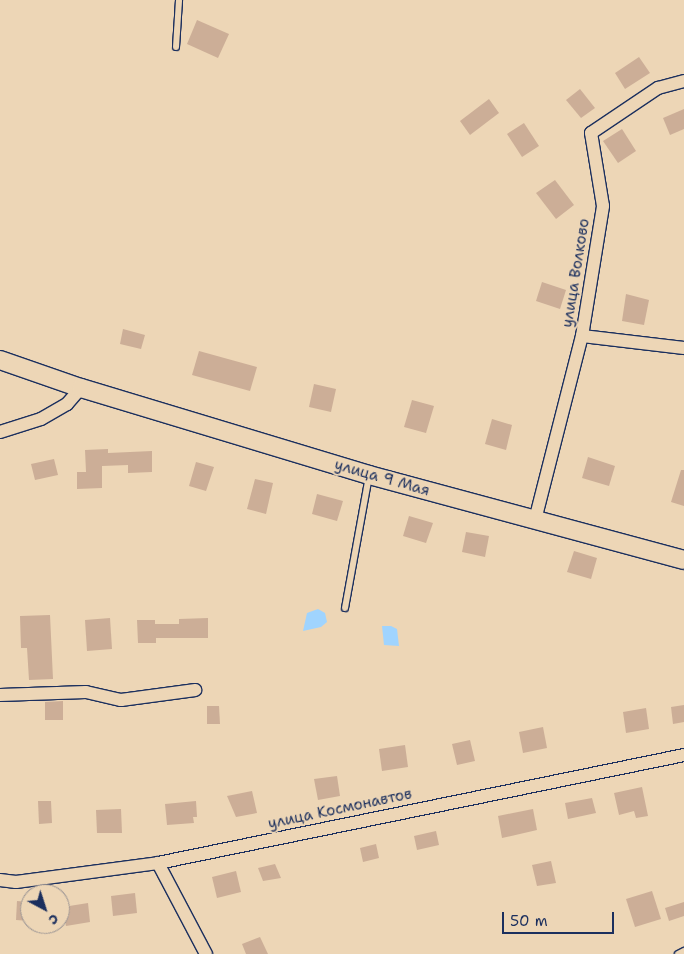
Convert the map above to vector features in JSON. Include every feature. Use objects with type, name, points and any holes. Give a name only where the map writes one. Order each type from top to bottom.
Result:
[{"type":"main road","name":"улица 9 Мая","points":[[0,360],[81,388],[369,475],[684,560]]},
{"type":"street","name":"улица Волково","points":[[536,520],[582,336],[603,206],[591,133],[658,88],[684,81]]},
{"type":"street","points":[[582,336],[684,348]]},
{"type":"street","points":[[0,432],[41,419],[67,404],[81,388]]},
{"type":"street","points":[[0,695],[86,692],[121,700],[195,690]]},
{"type":"street","name":"улица Космонавтов","points":[[0,880],[16,882],[158,863],[684,755]]},
{"type":"street","points":[[158,863],[206,954]]},
{"type":"lane","points":[[176,47],[179,0]]},
{"type":"lane","points":[[345,608],[369,475]]},
{"type":"lane","points":[[678,954],[684,951]]},
{"type":"water","points":[[318,609],[325,613],[327,622],[321,627],[303,631],[307,613]]},
{"type":"water","points":[[382,626],[391,626],[397,629],[399,646],[384,645]]},
{"type":"building","points":[[197,20],[229,34],[218,58],[187,44]]},
{"type":"building","points":[[639,57],[650,73],[625,89],[615,73]]},
{"type":"building","points":[[580,89],[595,108],[581,118],[566,100]]},
{"type":"building","points":[[489,99],[499,113],[470,135],[460,121]]},
{"type":"building","points":[[684,109],[684,129],[670,135],[663,118]]},
{"type":"building","points":[[524,123],[539,146],[522,157],[507,134]]},
{"type":"building","points":[[622,129],[636,151],[618,163],[603,141]]},
{"type":"building","points":[[555,180],[574,205],[556,219],[536,193]]},
{"type":"building","points":[[542,282],[566,290],[560,309],[536,301]]},
{"type":"building","points":[[626,294],[649,300],[644,325],[622,321]]},
{"type":"building","points":[[123,329],[145,335],[141,349],[120,344]]},
{"type":"building","points":[[199,351],[257,367],[250,391],[192,375]]},
{"type":"building","points":[[314,384],[336,389],[331,412],[309,407]]},
{"type":"building","points":[[412,400],[434,406],[426,433],[404,427]]},
{"type":"building","points":[[492,419],[512,425],[506,450],[485,444]]},
{"type":"building","points":[[108,449],[108,453],[152,451],[152,472],[128,473],[128,465],[102,466],[102,488],[77,489],[77,472],[86,472],[85,450]]},
{"type":"building","points":[[588,457],[615,466],[609,486],[582,478]]},
{"type":"building","points":[[54,459],[58,475],[35,480],[31,464]]},
{"type":"building","points":[[196,462],[214,467],[206,491],[189,486]]},
{"type":"building","points":[[681,470],[684,470],[684,506],[671,502]]},
{"type":"building","points":[[255,479],[273,483],[266,514],[247,509]]},
{"type":"building","points":[[317,494],[343,501],[337,521],[312,514]]},
{"type":"building","points":[[409,516],[433,523],[426,543],[403,536]]},
{"type":"building","points":[[466,532],[489,536],[485,557],[462,552]]},
{"type":"building","points":[[574,551],[597,558],[591,579],[567,572]]},
{"type":"building","points":[[50,615],[53,679],[29,680],[27,648],[21,648],[20,616]]},
{"type":"building","points":[[110,618],[112,649],[87,651],[85,620]]},
{"type":"building","points":[[208,618],[208,638],[156,638],[156,643],[138,643],[137,620],[155,620],[155,624],[179,624],[179,619]]},
{"type":"building","points":[[63,701],[63,720],[45,720],[45,702]]},
{"type":"building","points":[[684,705],[684,722],[673,724],[671,707]]},
{"type":"building","points":[[207,706],[219,706],[220,724],[207,724]]},
{"type":"building","points":[[646,708],[649,729],[626,733],[623,712]]},
{"type":"building","points":[[543,727],[547,748],[523,753],[519,732]]},
{"type":"building","points":[[470,740],[475,761],[457,765],[452,744]]},
{"type":"building","points":[[405,745],[408,767],[382,771],[379,749]]},
{"type":"building","points":[[337,776],[340,796],[318,800],[314,779]]},
{"type":"building","points":[[642,787],[648,816],[636,818],[634,811],[619,815],[614,793]]},
{"type":"building","points":[[252,791],[257,813],[236,817],[227,796]]},
{"type":"building","points":[[592,798],[596,813],[568,819],[565,803]]},
{"type":"building","points":[[38,801],[51,801],[52,823],[39,824]]},
{"type":"building","points":[[196,801],[197,817],[193,817],[194,823],[167,825],[165,804]]},
{"type":"building","points":[[121,809],[122,833],[97,833],[96,810]]},
{"type":"building","points":[[533,809],[537,830],[502,838],[498,816]]},
{"type":"building","points":[[436,831],[439,845],[417,850],[414,836]]},
{"type":"building","points":[[376,844],[379,858],[363,862],[360,848]]},
{"type":"building","points":[[551,861],[556,883],[537,886],[532,865]]},
{"type":"building","points":[[275,864],[281,878],[263,881],[258,868]]},
{"type":"building","points":[[236,871],[241,892],[217,898],[212,877]]},
{"type":"building","points":[[652,891],[661,919],[635,927],[626,899]]},
{"type":"building","points":[[135,893],[137,913],[113,916],[111,896]]},
{"type":"building","points":[[17,901],[20,901],[20,920],[16,920]]},
{"type":"building","points":[[684,902],[684,916],[669,921],[665,908]]},
{"type":"building","points":[[88,903],[90,922],[70,925],[70,906]]},
{"type":"building","points":[[260,937],[268,954],[246,954],[242,944]]}]
